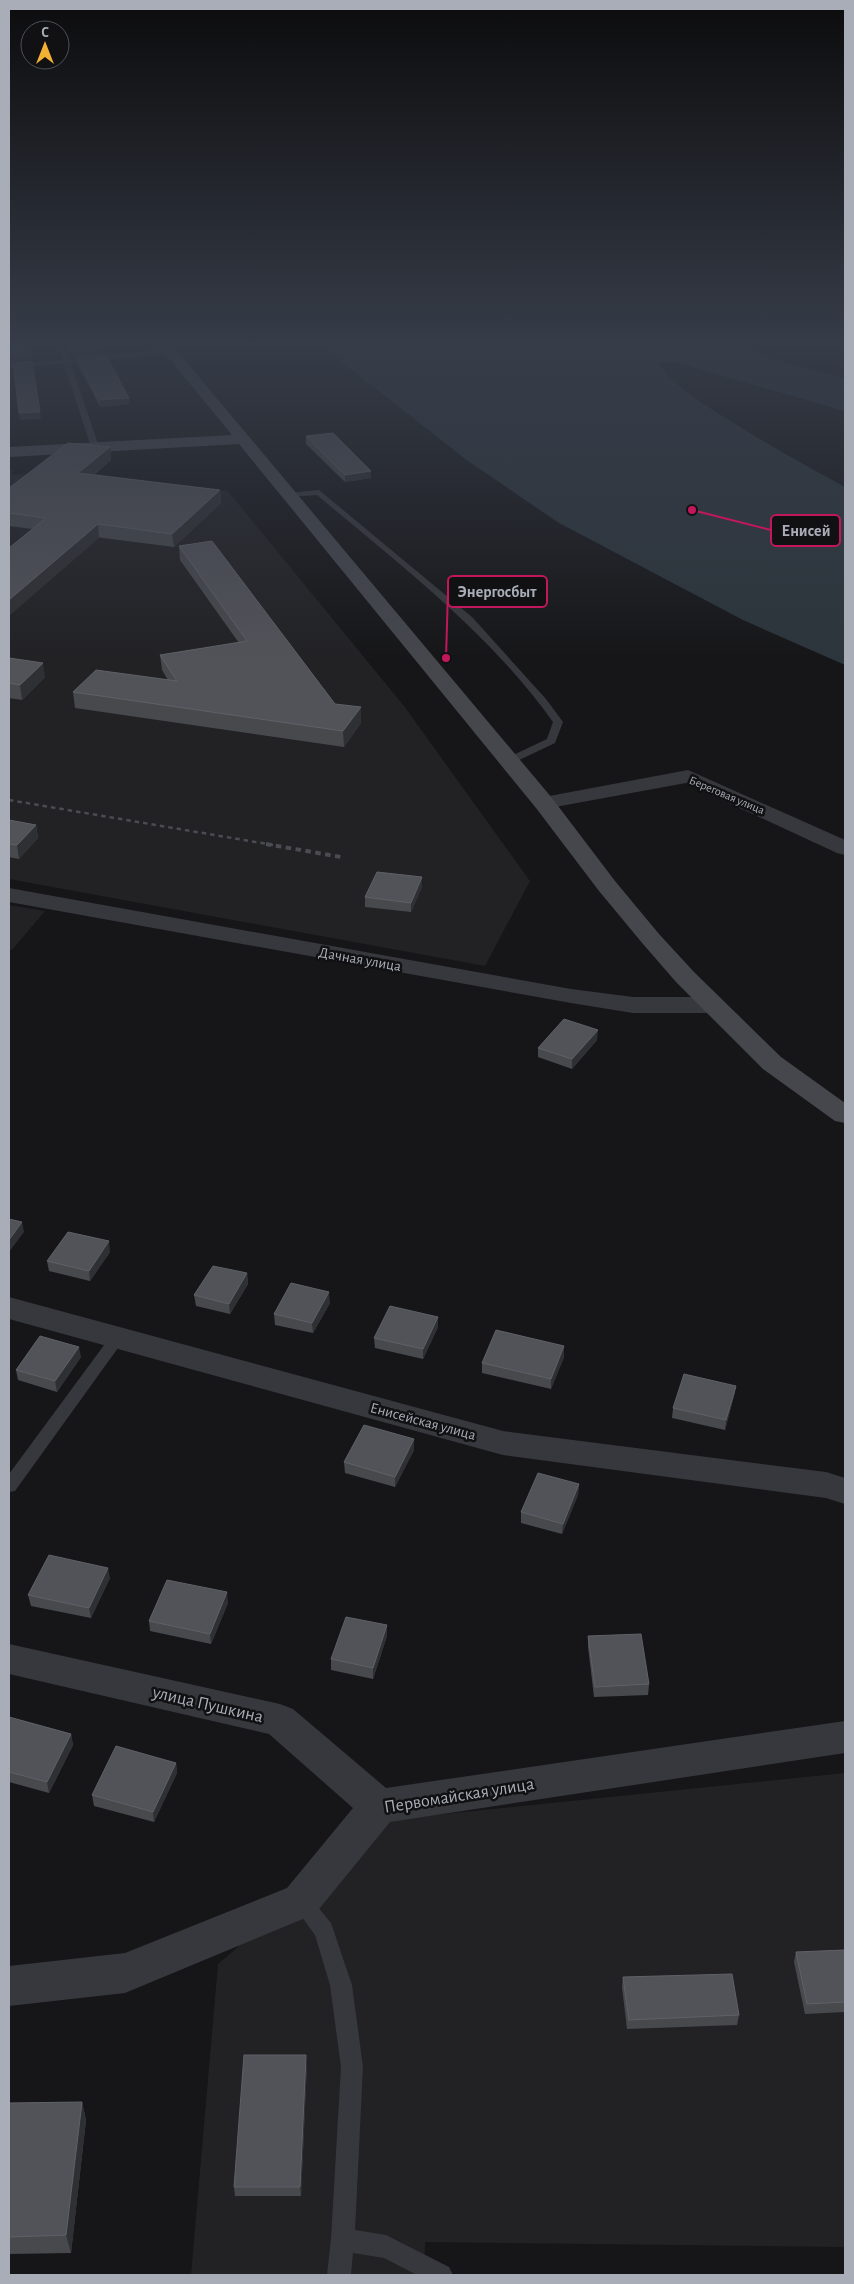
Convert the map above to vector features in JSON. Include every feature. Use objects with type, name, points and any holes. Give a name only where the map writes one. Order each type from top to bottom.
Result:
[{"type":"main road","points":[[9,452],[102,447]]},
{"type":"main road","points":[[246,447],[544,803],[607,886],[685,977],[772,1063],[845,1115]]},
{"type":"street","name":"Береговая улица","points":[[544,803],[688,776],[845,848]]},
{"type":"street","name":"Дачная улица","points":[[9,895],[589,999],[633,1005],[713,1005]]},
{"type":"street","name":"Енисейская улица","points":[[9,1308],[503,1443],[826,1485],[845,1491]]},
{"type":"street","name":"улица Пушкина","points":[[9,1659],[280,1720],[378,1806]]},
{"type":"street","name":"Первомайская улица","points":[[9,1986],[125,1973],[301,1901],[378,1806],[845,1737]]},
{"type":"lane","points":[[287,495],[318,492],[469,619],[543,701],[558,722],[551,740],[509,761]]},
{"type":"lane","points":[[9,1486],[118,1337]]},
{"type":"lane","points":[[301,1901],[324,1930],[342,1985],[351,2058],[344,2239],[339,2275]]},
{"type":"lane","points":[[344,2239],[386,2247],[441,2275]]},
{"type":"shaded area","points":[[450,447],[773,447],[845,487],[845,665],[743,620],[559,523]]},
{"type":"shaded area","points":[[9,470],[13,470],[12,475],[71,471],[143,480],[188,496],[227,490],[404,706],[530,881],[485,966],[9,879]]},
{"type":"shaded area","points":[[9,905],[45,911],[12,950],[9,949]]},
{"type":"shaded area","points":[[845,1773],[845,2247],[425,2242],[424,2275],[191,2275],[218,1964],[386,1820]]},
{"type":"building","points":[[63,447],[106,447],[110,447],[78,473],[220,490],[172,534],[98,524],[9,600],[9,548],[46,518],[9,513],[9,488]]},
{"type":"building","points":[[317,447],[347,447],[371,471],[345,475]]},
{"type":"building","points":[[212,541],[335,704],[361,707],[343,731],[73,692],[96,670],[177,681],[160,655],[247,641],[179,546]]},
{"type":"building","points":[[9,658],[43,663],[20,685],[9,683]]},
{"type":"building","points":[[9,820],[36,825],[17,845],[9,844]]},
{"type":"building","points":[[377,872],[422,877],[411,903],[365,897]]},
{"type":"building","points":[[564,1019],[598,1030],[572,1059],[538,1048]]},
{"type":"building","points":[[9,1219],[22,1222],[9,1240]]},
{"type":"building","points":[[68,1232],[109,1241],[89,1271],[47,1261]]},
{"type":"building","points":[[213,1266],[247,1273],[229,1304],[194,1295]]},
{"type":"building","points":[[291,1283],[329,1292],[312,1323],[274,1314]]},
{"type":"building","points":[[390,1306],[438,1317],[423,1349],[374,1338]]},
{"type":"building","points":[[496,1330],[564,1346],[551,1379],[482,1363]]},
{"type":"building","points":[[40,1336],[79,1347],[55,1381],[16,1370]]},
{"type":"building","points":[[684,1374],[736,1386],[726,1420],[673,1408]]},
{"type":"building","points":[[364,1425],[414,1439],[395,1477],[344,1462]]},
{"type":"building","points":[[538,1473],[579,1484],[563,1524],[521,1512]]},
{"type":"building","points":[[49,1555],[108,1568],[89,1608],[28,1595]]},
{"type":"building","points":[[167,1580],[227,1592],[210,1634],[149,1621]]},
{"type":"building","points":[[346,1617],[387,1625],[373,1668],[331,1659]]},
{"type":"building","points":[[641,1634],[649,1684],[595,1687],[588,1636]]},
{"type":"building","points":[[9,1717],[71,1734],[47,1782],[9,1772]]},
{"type":"building","points":[[116,1746],[176,1763],[153,1812],[92,1795]]},
{"type":"building","points":[[845,1950],[845,2002],[807,2004],[796,1952]]},
{"type":"building","points":[[732,1974],[739,2015],[629,2020],[623,1977]]},
{"type":"building","points":[[244,2055],[306,2055],[300,2187],[234,2187]]},
{"type":"building","points":[[82,2102],[66,2235],[9,2237],[9,2103]]},
{"type":"railway","points":[[9,800],[273,845]]},
{"type":"railway","points":[[266,844],[341,857]]},
{"type":"place","name":"Енисей","points":[[692,510]]},
{"type":"place","name":"Энергосбыт","points":[[446,658]]}]
